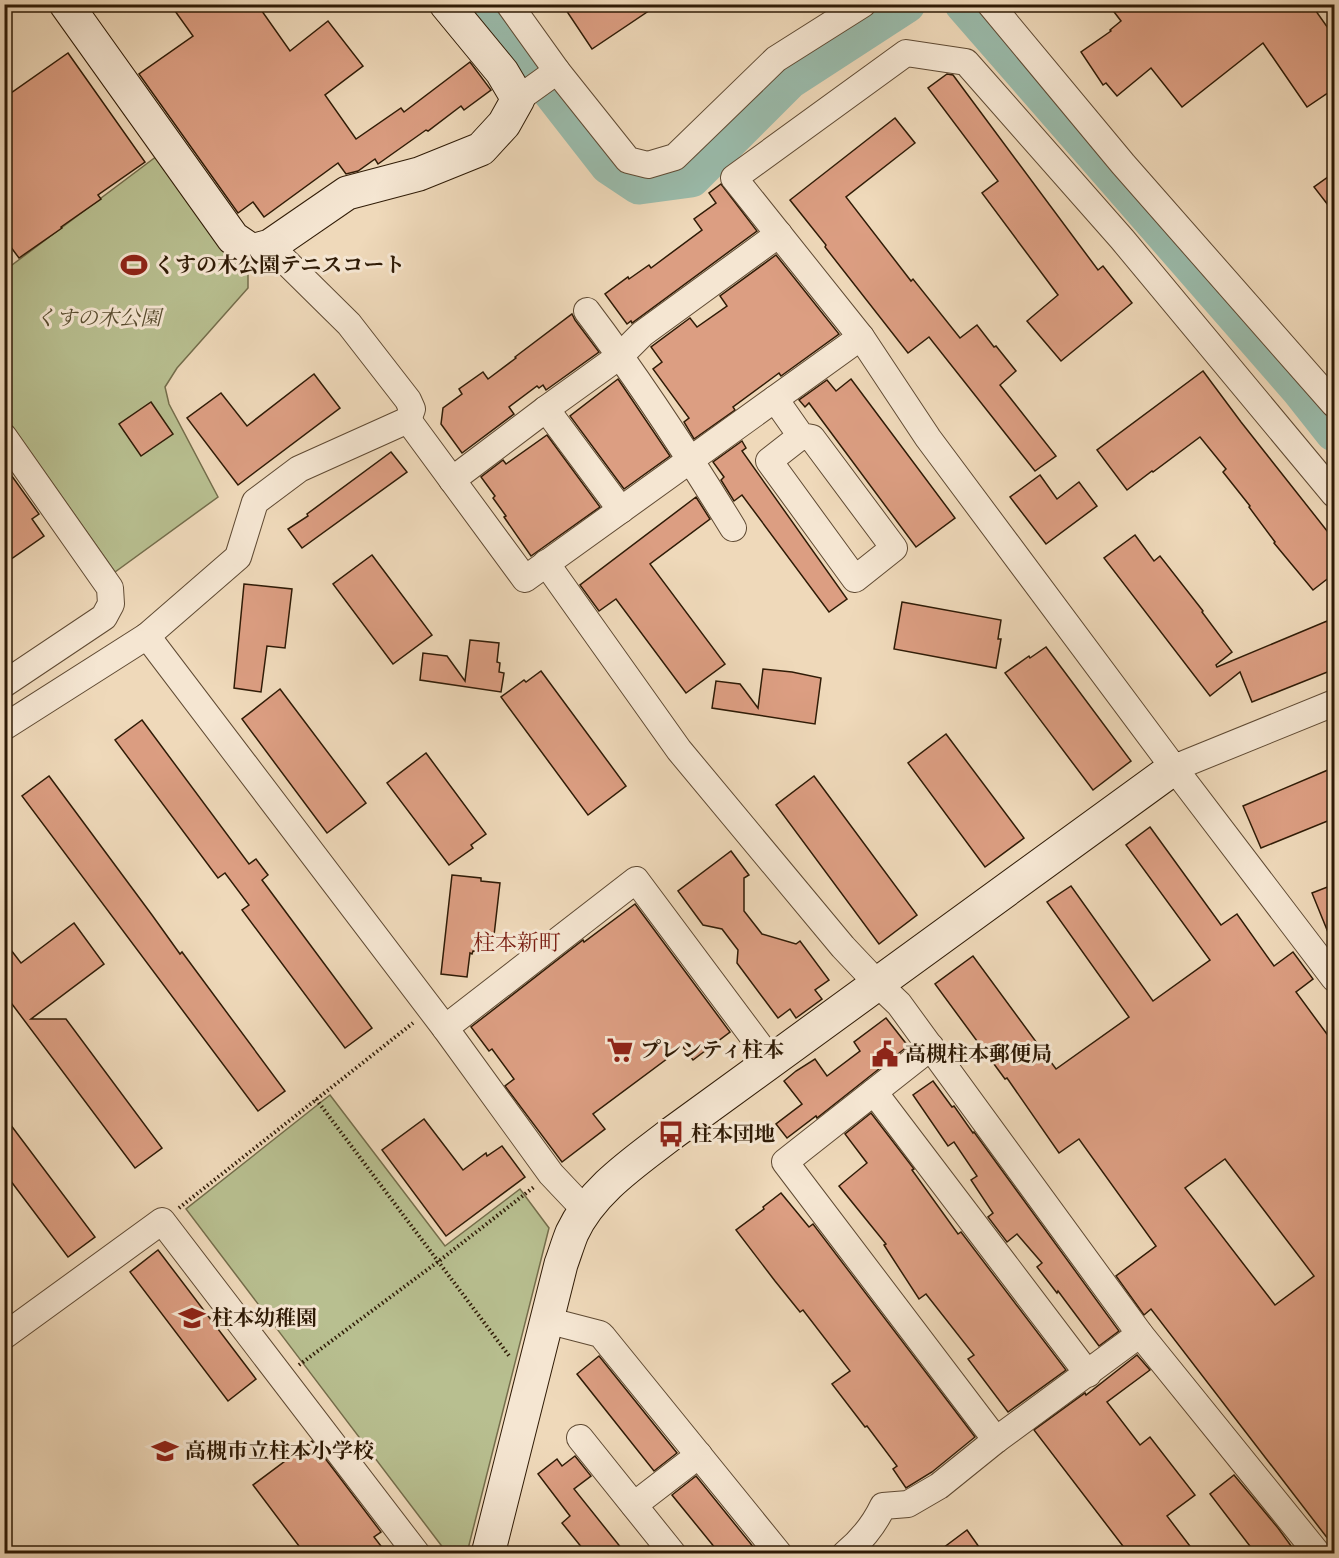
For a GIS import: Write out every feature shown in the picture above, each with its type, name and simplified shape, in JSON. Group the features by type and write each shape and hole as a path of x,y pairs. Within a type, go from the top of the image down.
{"street":[{"path":"66,4 233,238 252,251 270,246 347,193 419,174 481,149 504,124 518,99 556,71"},
{"path":"446,4 502,72 518,99"},
{"path":"509,4 556,71 628,160 648,165 675,157 776,59 863,4"},
{"path":"990,4 1123,164 1335,404"},
{"path":"1335,494 1122,239 966,62 906,53 734,178 861,337 928,438 1174,768 1335,978"},
{"path":"452,480 621,355 642,334 779,234"},
{"path":"4,727 147,636 238,557 255,502 298,469 408,420 412,409 408,400 349,324 270,246"},
{"path":"587,311 621,355 691,459 733,528"},
{"path":"408,420 525,579 861,337"},
{"path":"775,399 801,436 812,438 894,548 855,579 769,461 801,436"},
{"path":"546,409 621,510"},
{"path":"4,437 110,588 111,604 104,618 4,684"},
{"path":"546,563 679,750 843,947 899,1004 1140,1334 1318,1554"},
{"path":"147,636 438,1019 551,1174 585,1210"},
{"path":"488,1554 546,1320 567,1246 585,1210 599,1194 671,1134 1174,768 1335,704"},
{"path":"438,1019 636,880 771,1061"},
{"path":"931,1047 784,1162 996,1440"},
{"path":"874,1092 1088,1374"},
{"path":"4,1336 162,1221 417,1554"},
{"path":"546,1320 600,1334 603,1337 779,1554"},
{"path":"845,1554 870,1530 883,1506 908,1503 939,1486 996,1440 1140,1334"},
{"path":"580,1438 673,1554"},
{"path":"634,1505 699,1455"}],"path":[{"path":"162,1221 316,1099 438,1019"},
{"path":"316,1099 531,1384"},
{"path":"282,1378 551,1174"}],"green space":[{"name":"くすの木公園","path":"157,156 221,245 248,272 248,288 177,368 165,387 169,404 218,497 115,572 5,416 4,271"},
{"path":"330,1095 445,1246 520,1189 549,1228 467,1553 447,1553 186,1209"}],"building":[{"path":"170,4 257,4 290,51 328,21 363,66 325,95 356,139 401,108 404,112 470,62 491,90 464,110 461,106 378,164 375,159 358,171 346,174 338,163 264,217 253,202 238,213 139,74 193,36"},
{"path":"562,4 659,4 592,49"},
{"path":"1108,4 1311,4 1335,38 1335,88 1307,107 1263,43 1182,107 1151,68 1117,96 1106,83 1103,85 1081,52 1121,21"},
{"path":"68,53 145,162 98,195 101,199 19,258 4,238 4,98"},
{"path":"947,74 953,75 1098,270 1103,266 1132,303 1061,361 1027,321 1058,295 982,193 998,181 928,88"},
{"path":"895,118 915,143 846,197 911,281 913,279 960,338 977,325 1016,371 1000,385 1056,456 1035,471 929,337 908,353 790,200"},
{"path":"1335,172 1335,214 1314,187"},
{"path":"721,184 757,231 632,323 631,321 627,324 605,294 649,265 651,268 702,230 694,219 716,203 709,193"},
{"path":"776,255 839,334 781,376 779,373 733,407 735,410 694,439 684,422 689,418 653,369 662,362 651,347 690,318 697,327 727,306 720,296"},
{"path":"572,314 599,352 546,390 543,385 539,388 537,386 509,407 514,414 462,453 441,424 443,408 462,394 459,389 483,372 488,379"},
{"path":"1203,371 1335,541 1335,573 1313,590 1274,543 1250,506 1223,472 1226,469 1200,437 1127,490 1097,450"},
{"path":"314,374 340,408 238,485 187,418 221,393 247,426"},
{"path":"618,379 670,456 624,489 570,416"},
{"path":"851,379 955,518 916,547 809,403 805,407 799,400 827,380 836,391"},
{"path":"151,402 173,434 141,456 119,424"},
{"path":"547,435 600,507 531,556 504,517 506,516 493,498 495,496 481,477 503,460 506,464"},
{"path":"742,441 746,448 742,451 847,599 829,612 742,495 734,501 721,480 724,477 713,462"},
{"path":"391,452 407,472 302,548 288,529"},
{"path":"4,465 39,514 32,519 44,536 4,564"},
{"path":"1040,475 1057,499 1079,482 1097,506 1046,544 1010,497"},
{"path":"696,497 710,519 650,564 725,664 686,693 616,599 599,611 580,585"},
{"path":"1135,535 1154,561 1160,556 1232,652 1216,665 1217,667 1327,621 1335,641 1335,669 1252,702 1240,672 1210,696 1104,558"},
{"path":"372,555 432,635 393,664 333,584"},
{"path":"244,584 292,589 285,648 267,646 261,692 234,688"},
{"path":"902,602 1001,620 998,639 1001,639 996,668 894,649"},
{"path":"470,640 499,643 497,662 500,663 499,672 504,673 501,692 420,680 423,653 447,656 465,681"},
{"path":"1046,647 1131,761 1093,790 1005,673"},
{"path":"763,669 821,678 815,724 712,708 716,681 740,684 758,708"},
{"path":"541,671 626,786 588,815 501,697"},
{"path":"280,689 366,803 327,833 242,719"},
{"path":"142,720 249,864 256,859 268,875 262,880 372,1028 345,1048 242,910 249,905 225,873 218,878 115,740"},
{"path":"946,734 1024,838 985,867 908,763"},
{"path":"426,753 486,834 471,845 473,848 449,865 387,783"},
{"path":"1335,767 1335,818 1261,848 1243,806"},
{"path":"49,776 180,954 182,952 285,1091 258,1111 22,796"},
{"path":"814,776 917,915 879,944 776,805"},
{"path":"1150,827 1221,925 1237,914 1274,966 1293,952 1313,979 1296,992 1335,1045 1335,1548 1151,1309 1144,1315 1116,1276 1156,1246 1079,1139 1059,1153 1007,1078 1005,1079 935,984 973,956 1056,1069 1129,1017 1047,902 1071,886 1153,1001 1210,960 1126,845","holes":["1225,1159 1314,1276 1275,1305 1185,1188"]},
{"path":"731,851 749,875 744,878 744,911 762,934 796,944 800,941 829,980 815,990 822,999 796,1018 790,1009 778,1018 737,963 738,950 722,929 703,925 678,891"},
{"path":"452,875 481,878 481,881 500,883 492,953 473,951 472,954 470,953 467,977 441,974"},
{"path":"1335,884 1335,947 1334,947 1312,893"},
{"path":"635,904 730,1032 693,1060 683,1047 593,1114 605,1129 562,1162 505,1086 514,1079 492,1049 489,1051 471,1027 583,940 584,942"},
{"path":"74,923 104,964 31,1019 66,1019 162,1148 135,1168 12,1004 4,1010 4,941 21,963"},
{"path":"886,1018 908,1046 817,1118 816,1116 787,1138 776,1124 802,1104 784,1081 815,1059 827,1076 860,1051 854,1042"},
{"path":"933,1081 974,1132 1119,1331 1099,1346 1037,1267 1042,1263 1017,1234 1007,1242 988,1217 993,1213 971,1180 977,1176 954,1142 948,1146 913,1095"},
{"path":"871,1113 914,1169 912,1170 958,1234 961,1232 1066,1370 1008,1412 968,1359 974,1355 926,1294 919,1299 884,1245 886,1244 839,1186 867,1163 845,1134"},
{"path":"4,1116 95,1237 68,1257 4,1172"},
{"path":"424,1119 463,1170 486,1153 487,1156 502,1146 525,1177 446,1236 382,1150"},
{"path":"781,1193 809,1227 813,1224 975,1437 932,1472 906,1488 893,1469 897,1466 832,1384 850,1371 803,1310 800,1312 736,1230"},
{"path":"158,1250 256,1379 228,1401 130,1272"},
{"path":"1137,1355 1150,1370 1107,1402 1140,1445 1150,1437 1195,1495 1167,1516 1196,1554 1129,1554 1034,1430 1085,1393 1086,1395"},
{"path":"599,1356 677,1453 654,1471 577,1374"},
{"path":"312,1441 381,1532 374,1537 387,1554 305,1554 253,1485"},
{"path":"575,1456 591,1476 574,1489 626,1554 587,1554 562,1523 570,1516 538,1474 557,1459 562,1466"},
{"path":"1234,1475 1297,1554 1256,1554 1210,1494"},
{"path":"696,1476 759,1554 720,1554 672,1495"},
{"path":"967,1530 984,1554 935,1554"}],"waterway":[{"path":"474,4 538,74 609,165 639,185 691,178 789,80 906,4"},
{"path":"964,4 1300,389 1334,432"}],"place":[{"name":"くすの木公園テニスコート","path":"134,265"},
{"name":"プレンティ柱本","path":"620,1050"},
{"name":"高槻柱本郵便局","path":"885,1054"},
{"name":"柱本団地","path":"671,1134"},
{"name":"柱本幼稚園","path":"192,1318"},
{"name":"高槻市立柱本小学校","path":"165,1451"}],"district":[{"name":"柱本新町","path":"517,943"}]}
